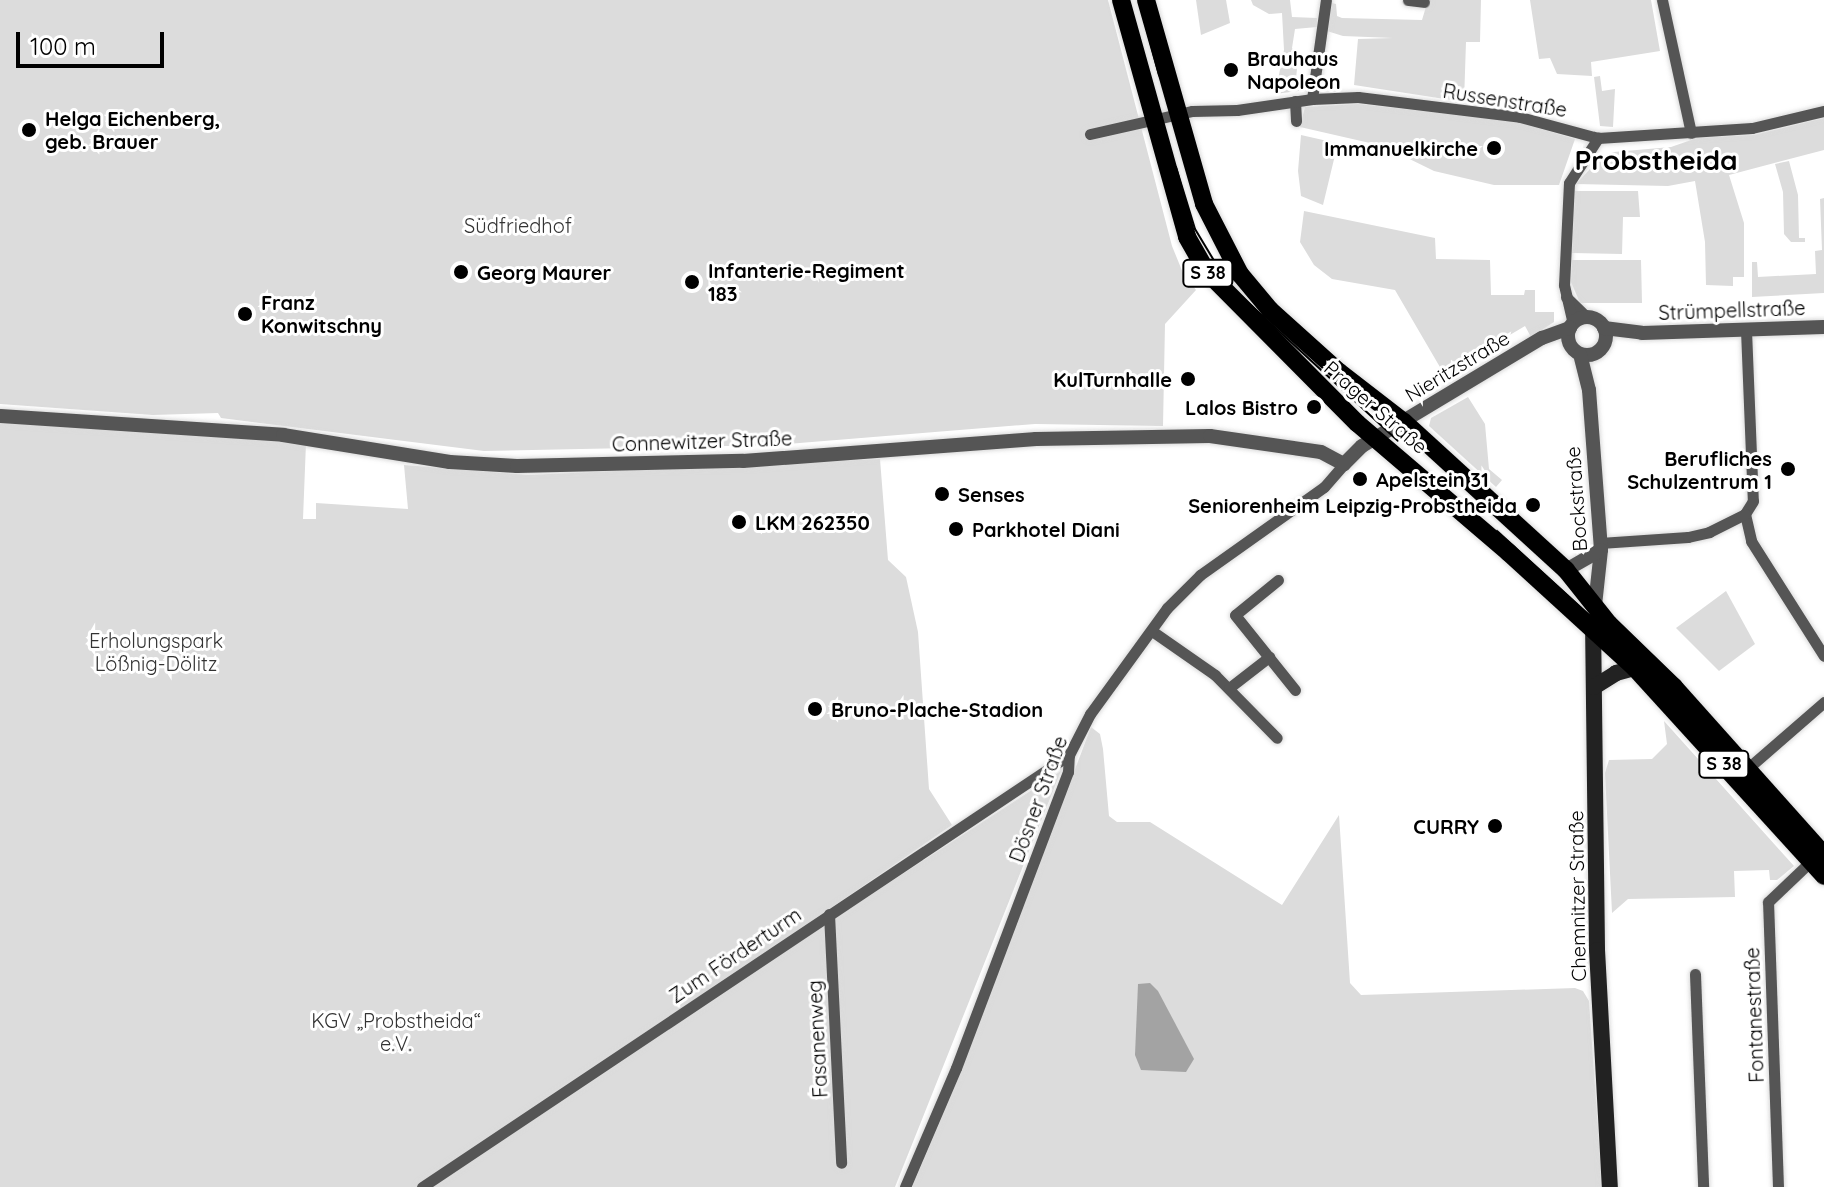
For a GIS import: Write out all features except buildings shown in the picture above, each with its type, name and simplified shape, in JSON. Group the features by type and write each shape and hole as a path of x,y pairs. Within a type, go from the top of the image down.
{"main road":[{"name":"Prager Straße","path":"1121,0 1195,255 1222,290 1299,369 1391,430 1566,570 1609,624 1674,687 1747,769 1817,858 1824,876"},
{"name":"Prager Straße","path":"1146,0 1204,204 1240,274 1270,310 1325,360 1391,430 1635,668 1817,858"},
{"name":"Chemnitzer Straße","path":"1595,605 1598,970 1610,1187"},
{"path":"1594,687 1616,673 1635,668"}],"street":[{"path":"1312,99 1326,0"},
{"path":"1408,0 1424,2"},
{"path":"1662,0 1691,133"},
{"name":"Russenstraße","path":"1090,134 1179,114 1358,97 1520,117 1598,138 1752,128 1824,111"},
{"path":"1295,101 1296,121"},
{"path":"1572,326 1565,296 1569,183 1598,138"},
{"path":"1565,296 1588,318 1604,328"},
{"name":"Nieritzstraße","path":"1391,430 1542,338 1588,318"},
{"name":"Bockstraße","path":"1572,326 1575,348 1589,390 1600,547 1595,605"},
{"name":"Strümpellstraße","path":"1604,328 1642,333 1824,327"},
{"name":"Bockstraße","path":"1589,390 1604,328"},
{"path":"1566,570 1600,547 1688,537 1709,532 1745,514 1753,501 1746,330"},
{"name":"Strümpellstraße","path":"1575,348 1601,348 1642,333"},
{"name":"Nieritzstraße","path":"1542,338 1575,348"},
{"name":"Connewitzer Straße","path":"0,416 283,435 450,462 517,466 743,461 1036,439 1210,436 1321,452 1344,464"},
{"path":"1344,464 1362,446 1391,430"},
{"name":"Dösner Straße","path":"905,1187 962,1054 1068,772 1069,755 1090,714 1167,608 1200,575 1324,487 1344,464"},
{"path":"1745,514 1759,557 1824,656"},
{"path":"1278,580 1235,615 1295,690"},
{"path":"1152,631 1229,688 1277,738"},
{"path":"1229,688 1269,657"},
{"path":"1747,769 1824,702"},
{"name":"Zum Förderturm","path":"422,1187 1069,755"},
{"name":"Fontanestraße","path":"1778,1187 1768,902 1817,858"},
{"name":"Fasanenweg","path":"829,914 841,1163"},
{"path":"1695,974 1703,1187"}],"green space":[{"name":"Südfriedhof","path":"0,0 1108,0 1172,246 1183,273 1196,290 1165,324 1163,426 1035,424 775,445 484,451 221,418 218,413 153,415 0,404"},
{"path":"1196,0 1226,0 1230,23 1201,35"},
{"path":"1251,0 1290,0 1292,17 1317,18 1317,27 1295,29 1292,48 1298,58 1296,79 1308,81 1306,90 1275,94 1284,50 1282,13 1269,14 1253,5"},
{"path":"1428,0 1481,0 1480,42 1466,42 1464,102 1354,85 1358,39 1393,38 1343,36 1327,31 1332,3 1336,4 1337,16 1342,18 1422,20"},
{"path":"1530,0 1651,0 1660,51 1591,62 1592,76 1557,74 1550,58 1539,59"},
{"path":"1600,76 1602,91 1615,89 1613,127 1600,126 1594,77"},
{"path":"1358,104 1514,121 1575,139 1559,185 1494,185 1434,171 1383,146 1300,127 1305,107"},
{"path":"1824,118 1824,150 1729,175 1744,223 1744,277 1733,277 1733,286 1706,285 1705,242 1695,181 1668,186 1576,184 1601,157 1614,152 1671,147 1697,138 1754,135"},
{"path":"1301,135 1345,145 1343,151 1336,151 1323,205 1301,196 1298,171"},
{"path":"1789,161 1798,195 1799,238 1805,238 1805,242 1791,242 1784,234 1783,192 1775,164"},
{"path":"1575,191 1638,191 1640,217 1623,217 1622,254 1572,253"},
{"path":"1824,198 1824,293 1752,297 1752,262 1757,262 1758,277 1816,274 1815,251 1822,250 1820,199"},
{"path":"1304,211 1435,238 1436,259 1490,260 1491,295 1524,295 1525,290 1535,290 1535,312 1554,312 1554,322 1531,337 1525,326 1444,374 1395,290 1332,279 1314,265 1300,242"},
{"path":"1572,260 1641,260 1642,303 1580,303 1571,282"},
{"path":"1468,397 1485,424 1489,469 1502,480 1496,487 1429,426 1431,418"},
{"path":"0,416 306,443 303,519 316,519 316,503 408,509 404,465 528,475 880,459 888,560 906,577 918,632 929,789 952,825 816,918 821,927 1061,771 895,1187 0,1187"},
{"path":"1726,591 1755,644 1719,671 1676,628"},
{"path":"1664,721 1794,866 1777,880 1770,880 1769,870 1734,871 1735,897 1628,899 1612,913 1605,773 1609,760 1652,759 1667,744"},
{"path":"1091,727 1100,734 1109,816 1117,822 1150,822 1282,905 1339,815 1350,983 1361,995 1575,988 1583,991 1589,1001 1602,1187 912,1187 956,1084"}],"shaded area":[{"path":"1150,983 1158,991 1194,1059 1186,1072 1141,1070 1135,1055 1138,984"}],"tram line":[{"path":"1139,0 1159,75"},
{"path":"1176,167 1195,229 1228,284 1398,441"},
{"path":"1497,531 1649,670 1824,865"}],"place":[{"name":"Brauhaus Napoleon","path":"1231,70"},
{"name":"Helga Eichenberg, geb. Brauer","path":"29,130"},
{"name":"Immanuelkirche","path":"1494,148"},
{"name":"Georg Maurer","path":"461,272"},
{"name":"Infanterie-Regiment 183","path":"692,282"},
{"name":"Franz Konwitschny","path":"245,314"},
{"name":"KulTurnhalle","path":"1188,379"},
{"name":"Lalos Bistro","path":"1314,407"},
{"name":"Berufliches Schulzentrum 1","path":"1788,469"},
{"name":"Apelstein 31","path":"1360,479"},
{"name":"Senses","path":"942,494"},
{"name":"Seniorenheim Leipzig-Probstheida","path":"1533,505"},
{"name":"LKM 262350","path":"739,522"},
{"name":"Parkhotel Diani","path":"956,529"},
{"name":"Bruno-Plache-Stadion","path":"815,709"},
{"name":"CURRY","path":"1495,826"}],"district":[{"name":"Probstheida","path":"1656,160"}],"park label":[{"name":"Erholungspark Lößnig-Dölitz","path":"156,652"},
{"name":"KGV „Probstheida“ e.V.","path":"396,1032"}]}
